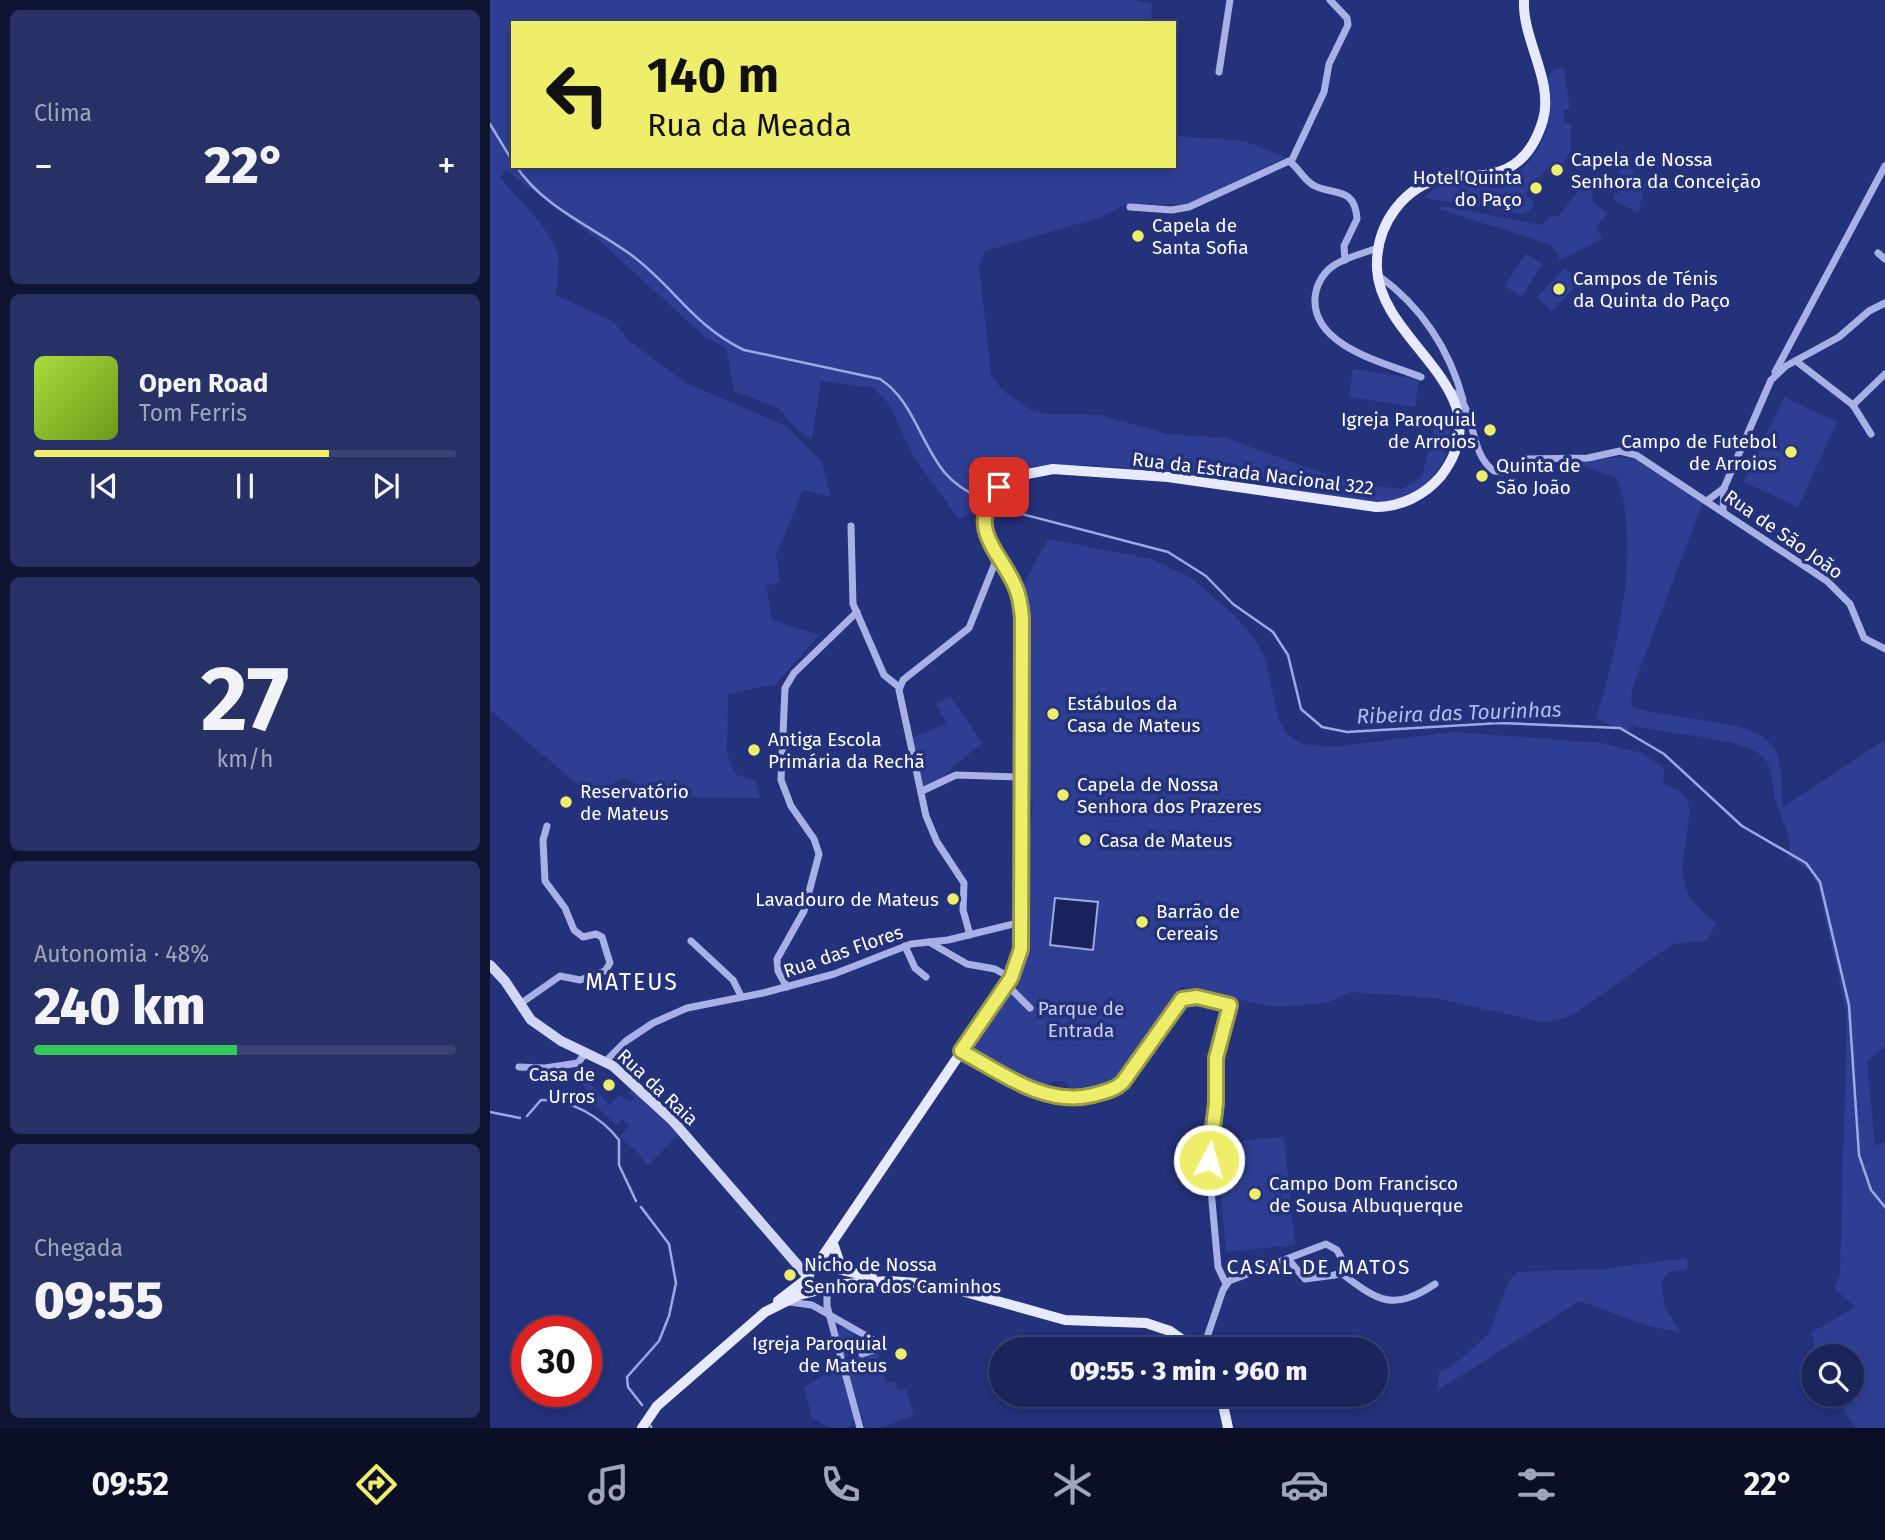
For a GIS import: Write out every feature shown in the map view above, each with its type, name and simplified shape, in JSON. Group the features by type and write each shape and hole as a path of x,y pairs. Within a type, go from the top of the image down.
{"main road":[{"name":"Rua da Estrada Nacional 322","path":"843,1223 1009,982 1021,953 1022,614 1015,585 997,558 986,532 988,505 999,487 1013,478 1058,469 1193,479 1367,506 1397,504 1429,488 1448,465 1456,442 1458,421 1451,391 1391,312 1378,275 1378,248 1391,215 1412,192 1445,177 1502,171 1521,159 1533,143 1543,121 1545,100 1526,23 1524,0"},
{"name":"Rua da Raia","path":"490,965 505,981 529,1018 549,1033 606,1061 675,1123 795,1264 811,1272"},
{"path":"823,1290 834,1281 830,1268 843,1223"},
{"path":"642,1428 648,1415 670,1394 811,1272 843,1223"},
{"path":"834,1247 840,1264 853,1274"},
{"path":"788,1255 811,1272 823,1290"},
{"path":"790,1290 796,1275 795,1264"},
{"path":"811,1272 830,1268 958,1290 1065,1320 1146,1323 1170,1331 1179,1337"},
{"path":"771,1308 823,1290 888,1280"},
{"path":"1224,1407 1228,1428"}],"street":[{"path":"1219,72 1230,0"},
{"path":"1291,162 1324,92 1329,64 1348,25 1347,18 1330,0"},
{"path":"1130,207 1186,208 1282,163 1291,162"},
{"path":"1291,162 1311,184 1338,191 1351,201 1357,219 1344,245 1345,260"},
{"path":"1723,510 1724,488 1771,380 1813,296 1885,166"},
{"path":"1378,248 1329,269 1317,287 1315,304 1323,326 1354,349 1421,377"},
{"path":"1878,253 1885,259"},
{"path":"1358,256 1377,261"},
{"path":"1378,275 1409,303 1442,345 1455,372 1464,407"},
{"path":"1771,380 1796,361 1842,335 1869,311 1885,303"},
{"path":"1796,361 1853,405 1871,434"},
{"path":"1853,405 1885,374"},
{"name":"Rua de São João","path":"1451,391 1464,407 1480,455 1494,471 1503,472 1527,458 1588,458 1628,452 1708,500 1827,581 1850,604 1864,638 1885,649"},
{"path":"1708,500 1724,488"},
{"path":"850,526 852,597 884,675 899,687 907,737 934,836 963,880 963,911 971,935"},
{"path":"899,687 907,677 969,628 997,558"},
{"path":"787,987 776,967 777,958 804,911 819,854 814,839 791,806 781,780 785,688 794,673 857,612"},
{"path":"922,791 956,775 1022,777"},
{"path":"520,1004 560,976 580,980 605,971 609,965 601,936 595,933 583,937 576,933 565,908 546,885 543,857 547,825"},
{"name":"Rua das Flores","path":"606,1061 626,1041 663,1018 704,1003 787,987 847,970 905,946 971,935 1022,922"},
{"path":"691,941 733,979 741,996"},
{"path":"929,942 967,964 995,969 1030,1008"},
{"path":"905,946 915,969 926,977"},
{"path":"961,1051 1041,1093 1063,1098 1089,1096 1114,1088 1123,1082 1182,999 1197,997 1230,1005 1216,1058 1216,1103 1209,1160 1218,1265 1226,1284 1207,1337"},
{"path":"519,1067 545,1068 578,1063 586,1052"},
{"path":"1226,1284 1288,1259 1328,1244 1337,1250 1346,1271 1305,1279 1288,1259"},
{"path":"1341,1273 1372,1296 1390,1301 1406,1300 1436,1284"},
{"path":"823,1290 860,1428"},
{"path":"771,1308 800,1302 830,1315 877,1342 876,1349 862,1354"}],"green space":[{"path":"490,0 1136,0 1152,4 1151,21 511,21 511,168 1176,168 1176,136 1244,141 1286,157 1189,204 1124,205 1101,217 985,251 979,266 991,374 1002,390 1031,410 1047,414 1101,415 1167,434 1226,438 1331,476 1401,489 1422,477 1437,416 1452,417 1448,447 1436,473 1415,492 1387,502 1344,501 1270,486 1257,470 1237,467 1226,467 1210,477 1110,467 1054,465 1032,467 1007,476 997,484 981,509 959,519 914,458 889,404 873,388 821,381 812,440 796,429 778,408 734,391 726,348 705,337 602,243 506,170 500,178 539,221 553,242 559,258 556,295 614,322 628,340 686,383 786,426 821,460 831,497 803,490 776,555 780,582 766,586 772,620 819,635 776,684 728,694 727,753 735,774 755,781 760,798 656,797 626,778 589,794 490,710"},
{"path":"1563,67 1570,109 1564,110 1565,123 1571,123 1571,150 1561,169 1556,166 1552,172 1547,168 1540,178 1537,177 1525,195 1534,202 1530,211 1521,214 1424,198 1440,186 1456,181 1504,178 1519,171 1533,156 1546,131 1550,72"},
{"path":"1619,154 1645,186 1638,213 1614,200 1614,194 1620,193"},
{"path":"1592,180 1593,203 1608,213 1596,228 1602,239 1560,260 1552,246 1545,243 1439,209 1442,206 1541,225 1549,217 1560,215 1583,184"},
{"name":"Campos de Ténis da Quinta do Paço","path":"1526,253 1542,264 1522,297 1505,286"},
{"name":"Campos de Ténis da Quinta do Paço","path":"1565,268 1580,282 1552,311 1537,297"},
{"path":"1353,369 1419,379 1415,407 1349,397"},
{"name":"Campo de Futebol de Arroios","path":"1784,397 1837,422 1798,507 1744,482"},
{"path":"1620,457 1636,460 1703,502 1632,689 1631,705 1666,715 1733,725 1768,741 1779,760 1783,807 1885,740 1885,1046 1867,1061 1875,1146 1885,1142 1885,1428 1856,1428 1842,1407 1864,1407 1864,1344 1814,1344 1812,1332 1855,1307 1834,1287 1840,1274 1847,1014 1818,886 1809,870 1788,856 1790,844 1775,800 1771,772 1759,753 1726,742 1632,725 1626,733 1596,718 1612,662 1624,598 1627,535 1624,505 1617,478 1572,463"},
{"name":"Parque de Entrada","path":"1048,539 1152,559 1193,579 1236,617 1254,638 1265,658 1279,720 1287,735 1302,744 1333,747 1454,732 1603,743 1642,753 1664,768 1663,783 1678,790 1688,801 1684,880 1693,900 1716,923 1708,940 1673,944 1574,1014 1556,1021 1537,1021 1436,998 1350,992 1327,1003 1273,1007 1181,987 1122,1078 1102,1090 1073,1094 1065,1081 1054,1081 1042,1090 991,1064 975,1051 972,1044 1015,983 1018,983 1027,935 1028,857 1033,802 1027,801 1028,617 1022,588"},
{"path":"950,696 982,743 946,773 945,778 923,789 909,739 947,724 936,704"},
{"path":"589,1081 610,1106 619,1095 631,1102 635,1097 629,1093 632,1089 679,1133 647,1166 640,1155 620,1137 629,1125 622,1119 617,1125 585,1096 589,1092 582,1084"},
{"name":"Campo Dom Francisco de Sousa Albuquerque","path":"1284,1137 1295,1245 1226,1252 1216,1143"},
{"path":"1687,1258 1687,1269 1667,1273 1661,1283 1665,1308 1680,1332 1651,1327 1580,1301 1438,1390 1439,1372 1452,1366 1489,1334 1509,1280 1519,1272 1601,1269"},
{"path":"843,1326 853,1332 859,1353 844,1357 837,1330"},
{"path":"877,1351 886,1383 895,1381 898,1391 906,1389 914,1415 881,1428 865,1428 845,1360"},
{"path":"837,1367 841,1372 854,1420 848,1428 830,1428 812,1417 804,1387"}],"shaded area":[{"path":"1055,898 1098,902 1093,950 1050,945"}],"waterway":[{"name":"Ribeira das Tourinhas","path":"490,124 511,159"},
{"name":"Ribeira das Tourinhas","path":"518,168 540,193 568,215 645,266 696,317 726,340 744,350 880,379 901,398 945,473 989,504"},
{"name":"Ribeira das Tourinhas","path":"995,507 1168,552 1206,576 1233,604 1273,632 1288,655 1301,709 1322,727 1347,732 1500,723 1620,728 1664,754 1742,826 1806,863 1820,882 1849,1005 1859,1155 1871,1190 1885,1207"},
{"path":"527,1116 541,1100 552,1100 574,1106 603,1124 619,1140 619,1165 636,1201"},
{"path":"490,1112 520,1118"},
{"path":"641,1207 669,1244 676,1283 669,1316 659,1341 627,1377 628,1387 642,1405"}],"place":[{"name":"Capela de Nossa Senhora da Conceição","path":"1557,170"},
{"name":"Hotel Quinta do Paço","path":"1536,188"},
{"name":"Capela de Santa Sofia","path":"1138,236"},
{"name":"Campos de Ténis da Quinta do Paço","path":"1559,289"},
{"name":"Igreja Paroquial de Arroios","path":"1490,430"},
{"name":"Campo de Futebol de Arroios","path":"1791,452"},
{"name":"Quinta de São João","path":"1482,476"},
{"name":"Estábulos da Casa de Mateus","path":"1053,714"},
{"name":"Antiga Escola Primária da Rechã","path":"754,750"},
{"name":"Capela de Nossa Senhora dos Prazeres","path":"1063,795"},
{"name":"Reservatório de Mateus","path":"566,802"},
{"name":"Casa de Mateus","path":"1085,840"},
{"name":"Lavadouro de Mateus","path":"953,899"},
{"name":"Barrão de Cereais","path":"1142,922"},
{"name":"Casa de Urros","path":"609,1085"},
{"name":"Campo Dom Francisco de Sousa Albuquerque","path":"1255,1194"},
{"name":"Nicho de Nossa Senhora dos Caminhos","path":"790,1275"},
{"name":"Igreja Paroquial de Mateus","path":"901,1354"}],"district":[{"name":"MATEUS","path":"632,982"},
{"name":"CASAL DE MATOS","path":"1319,1267"}],"route":[{"path":"999,487 989,504 986,532 994,554 1015,585 1022,618 1021,949 1020,959 1011,978 961,1051 1041,1093 1063,1098 1089,1096 1107,1091 1123,1082 1182,999 1197,997 1230,1005 1216,1058 1216,1103 1209,1160"}]}
